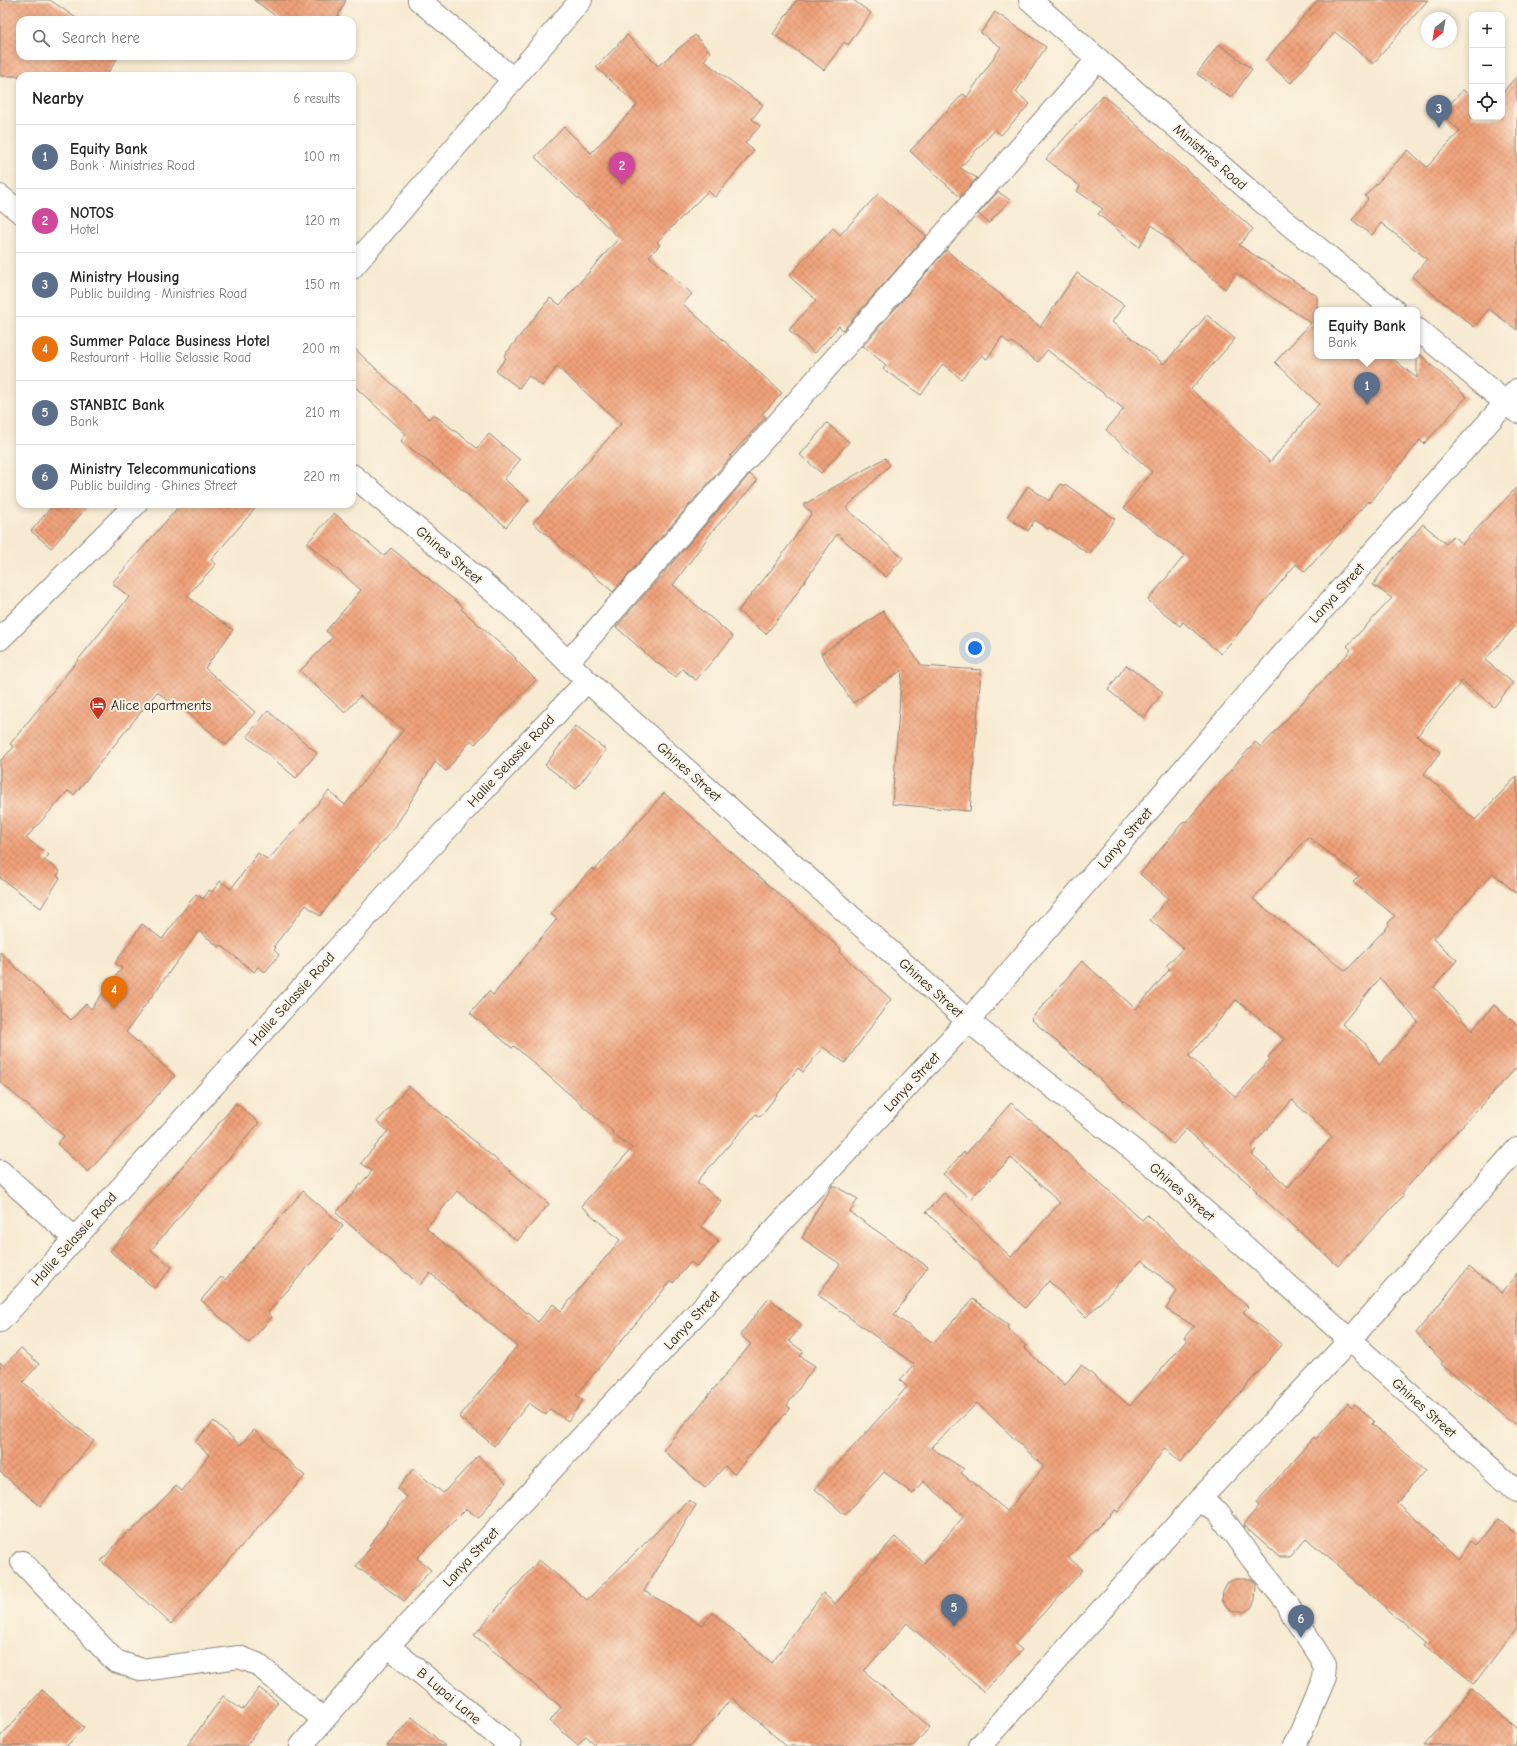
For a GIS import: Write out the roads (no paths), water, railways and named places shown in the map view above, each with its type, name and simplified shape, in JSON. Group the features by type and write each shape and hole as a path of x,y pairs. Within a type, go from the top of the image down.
{"street":[{"path":"419,0 513,79"},
{"path":"356,263 581,0"},
{"name":"Ministries Road","path":"1030,0 1275,213 1390,307"},
{"path":"568,662 1098,60"},
{"path":"0,196 16,209"},
{"path":"1420,331 1513,402"},
{"name":"Lanya Street","path":"301,1746 388,1646 968,1021 1254,687 1513,402"},
{"name":"Ghines Street","path":"356,478 513,608 587,681 968,1021 1155,1167 1350,1340 1517,1492"},
{"path":"0,639 132,508"},
{"name":"Hallie Selassie Road","path":"0,1321 427,850 587,681"},
{"path":"980,1746 1200,1500 1350,1340 1517,1149"},
{"path":"0,1171 75,1239"},
{"path":"1200,1500 1218,1512 1253,1560 1288,1604 1293,1615 1325,1665 1324,1678 1295,1746"},
{"path":"22,1562 115,1662 142,1670 239,1657 257,1664 323,1719"},
{"name":"B Lupai Lane","path":"388,1646 510,1746"}],"place":[{"name":"Ministry Housing","path":"1439,128"},
{"name":"NOTOS","path":"622,185"},
{"name":"Equity Bank","path":"1367,405"},
{"name":"Alice apartments","path":"98,720"},
{"name":"Summer Palace Business Hotel","path":"114,1009"},
{"name":"STANBIC Bank","path":"954,1627"},
{"name":"Ministry Telecommunications","path":"1301,1638"}]}
